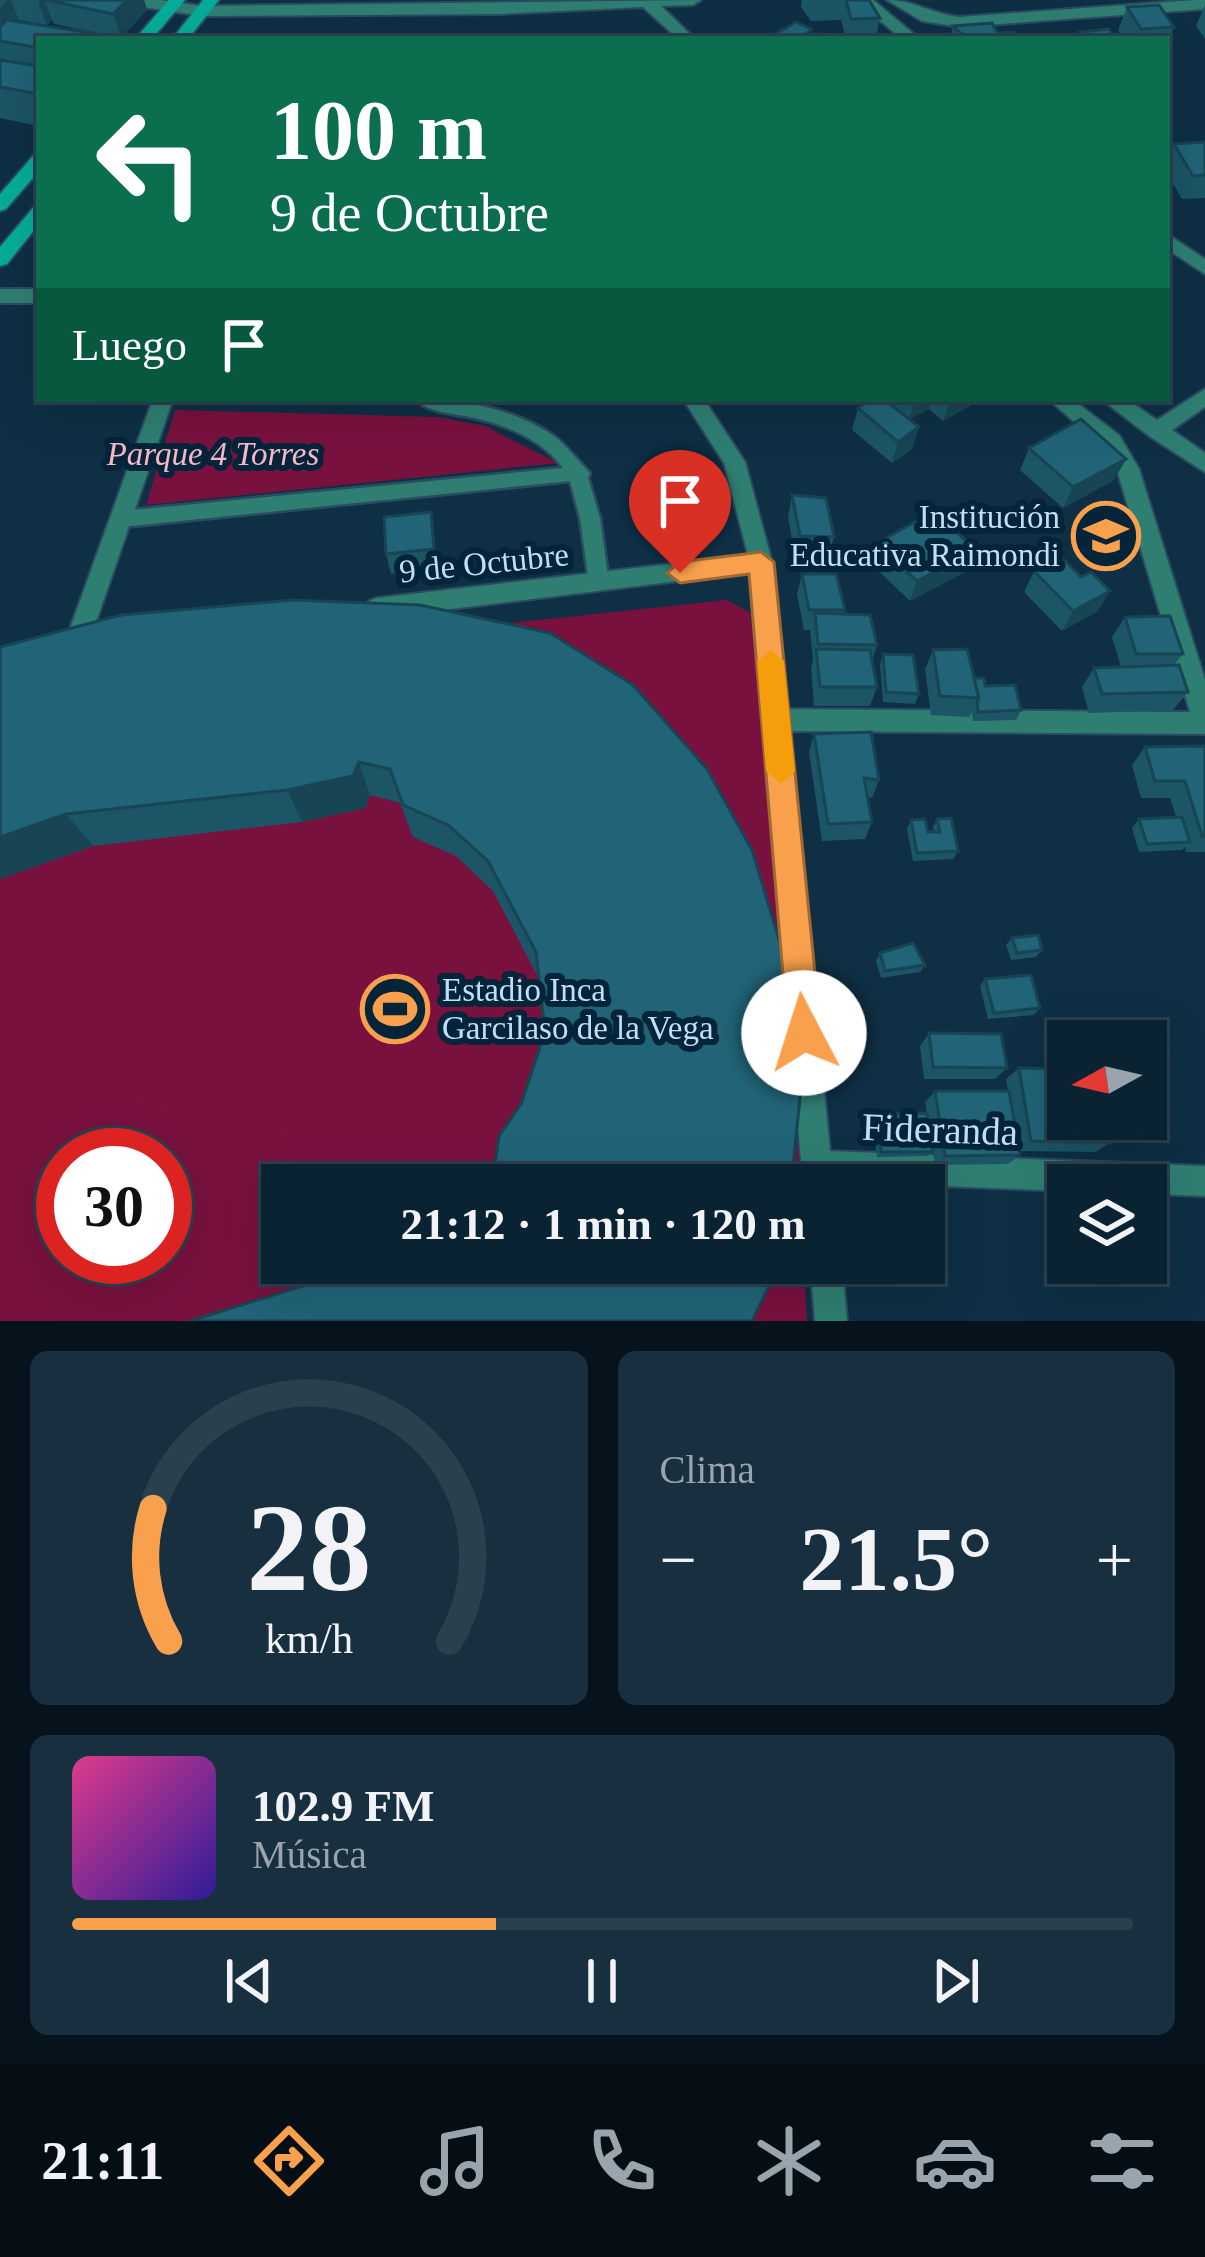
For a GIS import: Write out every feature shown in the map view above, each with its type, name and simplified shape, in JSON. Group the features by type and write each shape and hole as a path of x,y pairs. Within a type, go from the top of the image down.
{"main road":[{"path":"146,36 173,4"},
{"path":"182,36 207,6"},
{"path":"0,205 36,163"},
{"path":"0,260 36,216"}],"street":[{"path":"129,0 207,6 693,0"},
{"path":"863,0 902,36"},
{"path":"895,0 928,18 959,22 1096,6 1205,4"},
{"path":"927,0 959,22"},
{"path":"646,2 684,36"},
{"path":"1170,242 1205,268"},
{"path":"0,296 36,296"},
{"path":"1156,431 1205,396"},
{"path":"76,648 162,402"},
{"path":"694,402 734,462 761,562 816,1164"},
{"path":"776,720 1205,721 1121,454 1061,402"},
{"path":"1115,402 1205,464"},
{"name":"9 de Octubre","path":"341,613 761,562"},
{"name":"Fideranda","path":"945,1178 1205,1181"},
{"path":"828,1284 831,1321"}],"lane":[{"path":"433,402 541,436 581,473 598,583"},
{"path":"122,519 581,473"}],"green space":[{"name":"Parque 4 Torres","path":"175,410 438,417 485,426 558,463 146,505"},
{"name":"Estadio Inca Garcilaso de la Vega","path":"727,600 750,613 782,863 799,1164 261,1164 261,1284 805,1284 807,1321 0,1321 0,677"}],"building":[{"path":"46,0 127,0 113,14"},
{"path":"846,0 869,0 880,18 851,19"},
{"path":"1159,5 1174,27 1141,29 1127,7"},
{"path":"7,20 105,35 36,36 36,47 0,41 0,27"},
{"path":"796,22 811,29 806,35 828,36 772,36"},
{"path":"992,23 999,36 964,36 953,26"},
{"path":"1109,29 1114,36 1083,36 1080,32"},
{"path":"0,60 36,66 34,93 0,87"},
{"path":"1205,142 1205,175 1193,176 1174,144"},
{"path":"867,402 888,402 919,427 898,442 858,408"},
{"path":"1081,419 1126,459 1073,487 1029,448"},
{"path":"792,495 826,498 834,537 800,536"},
{"path":"431,512 434,549 386,554 384,517"},
{"path":"933,512 977,550 917,581 877,543"},
{"path":"1061,557 1081,577 1091,572 1110,591 1073,611 1034,571"},
{"path":"802,574 836,574 845,610 809,610"},
{"path":"293,600 420,605 550,633 633,685 707,769 752,850 785,959 802,1079 793,1164 495,1164 499,1136 521,1104 545,1032 536,952 488,861 448,825 403,805 390,769 359,762 353,776 287,790 66,814 0,837 0,647 121,615"},
{"path":"815,613 870,615 877,645 818,644"},
{"path":"1170,616 1183,654 1136,654 1125,617"},
{"path":"816,649 870,650 877,687 820,687"},
{"path":"967,649 979,698 940,696 933,650"},
{"path":"883,654 913,655 919,694 886,692"},
{"path":"1179,665 1188,692 1102,694 1094,668"},
{"path":"974,678 984,678 985,686 1015,685 1021,710 978,712"},
{"path":"871,732 879,780 864,778 872,822 828,824 814,734"},
{"path":"1205,746 1202,836 1185,781 1155,781 1145,747"},
{"path":"1182,817 1190,842 1147,844 1139,819"},
{"path":"951,818 958,851 917,853 911,820 925,819 928,832 940,832 937,819"},
{"path":"1038,935 1042,950 1017,953 1012,938"},
{"path":"913,943 925,965 885,971 880,953"},
{"path":"1031,975 1040,1008 994,1013 985,979"},
{"path":"929,1033 1001,1034 1007,1068 933,1067"},
{"path":"1019,1068 1047,1069 1047,1140 1110,1143 1031,1141"},
{"path":"935,1091 1009,1091 1020,1155 945,1156"},
{"path":"927,1113 933,1152 881,1152 876,1114"},
{"path":"309,1284 769,1284 752,1321 190,1321"}],"slow traffic":[{"path":"771,661 781,771"}],"place":[{"name":"Institución Educativa Raimondi","path":"1106,536"},
{"name":"Estadio Inca Garcilaso de la Vega","path":"395,1009"}],"route":[{"path":"680,573 761,562 804,1033"}]}
